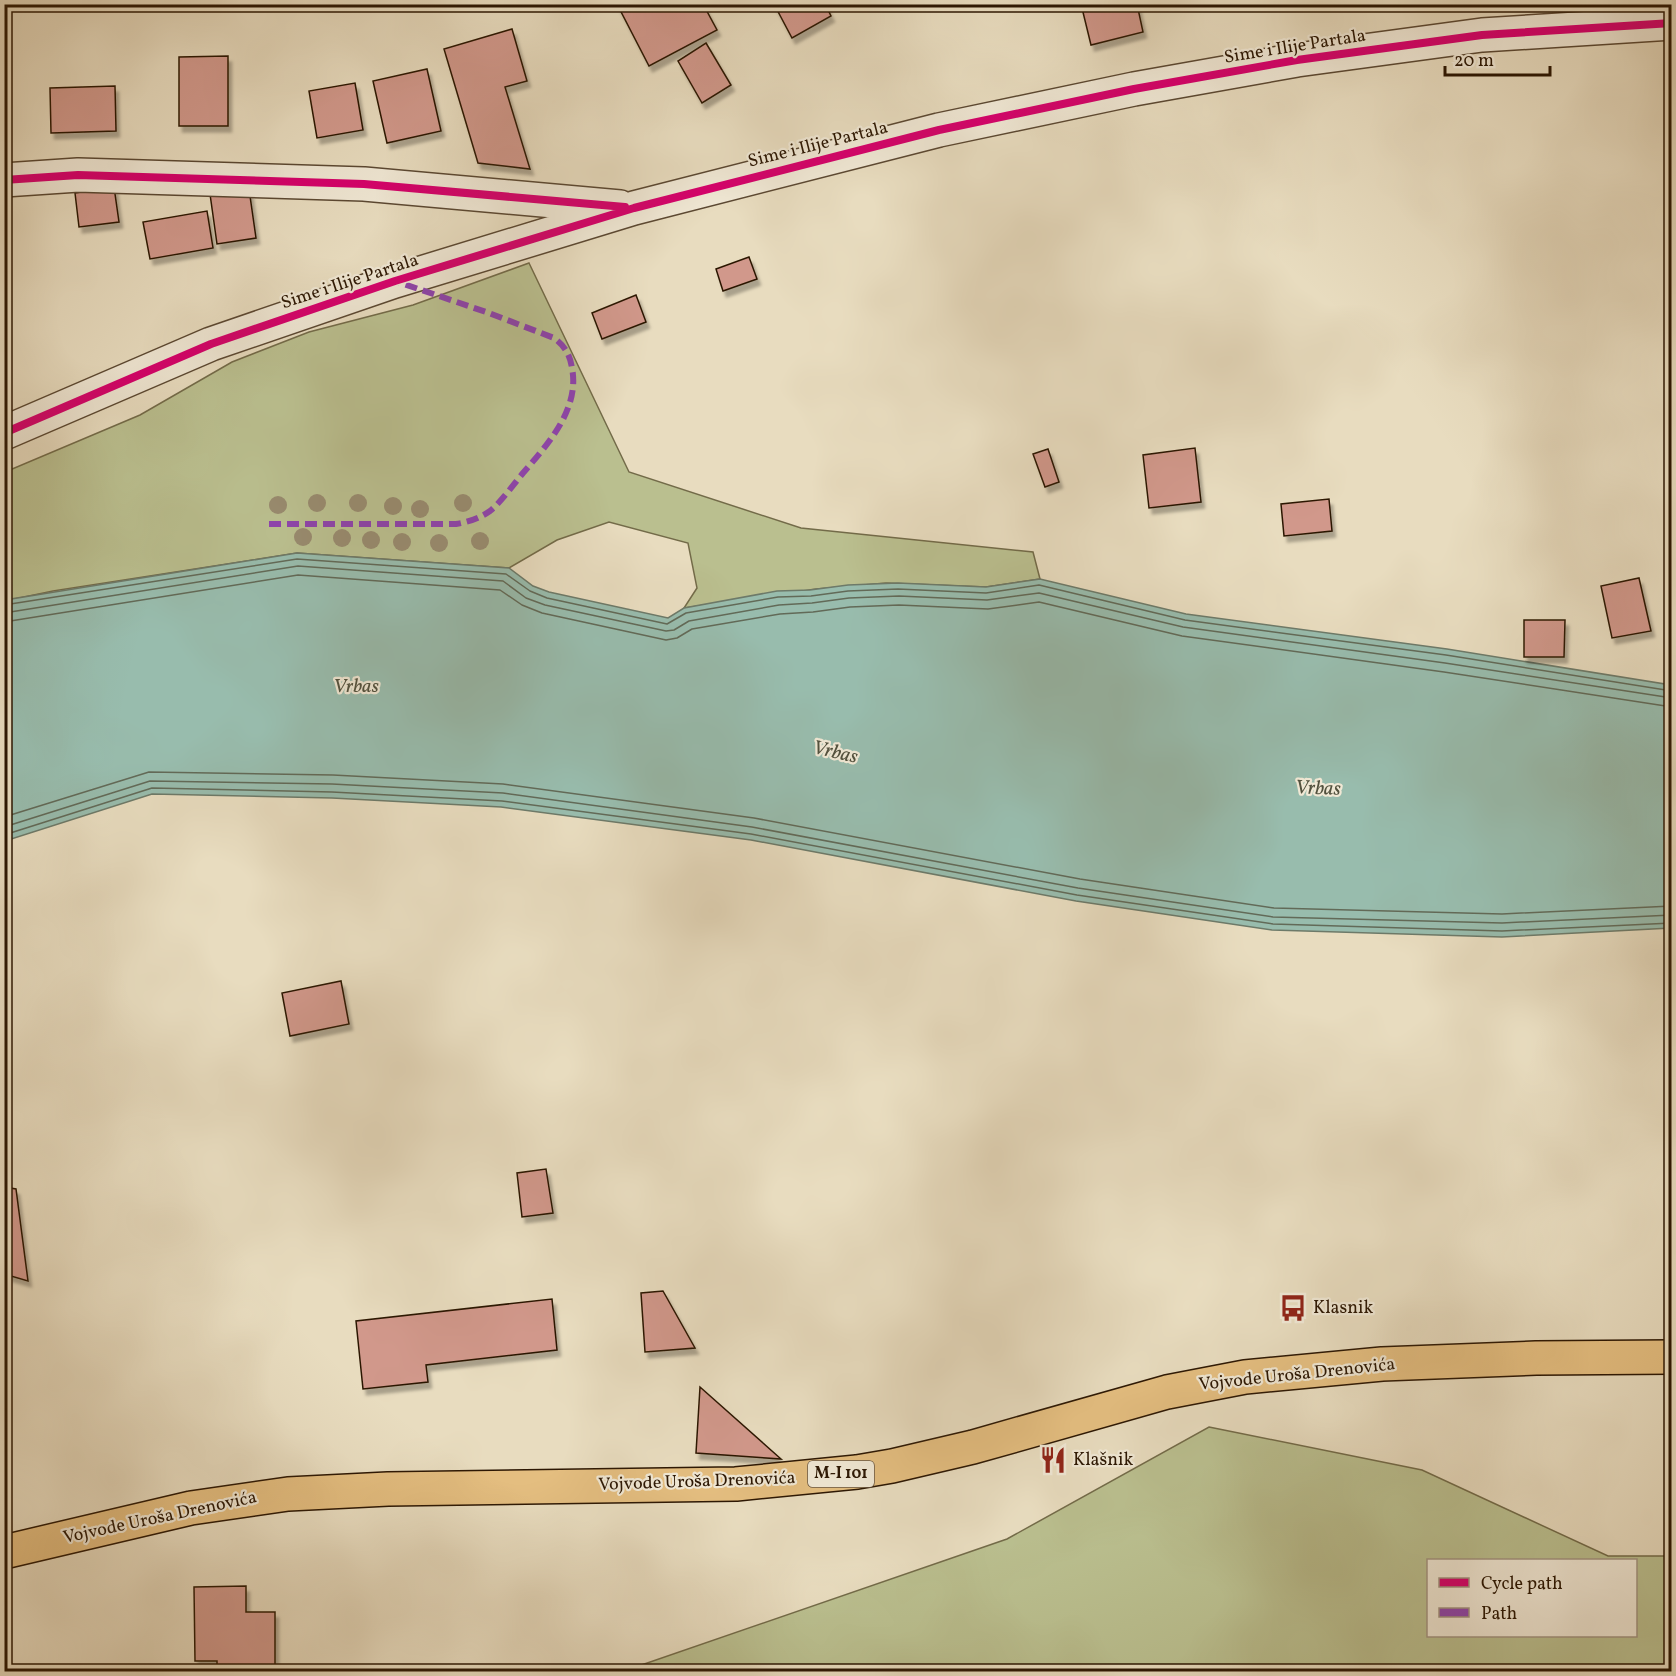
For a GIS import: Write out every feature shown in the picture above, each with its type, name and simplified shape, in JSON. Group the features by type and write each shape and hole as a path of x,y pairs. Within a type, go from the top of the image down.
{"main road":[{"name":"Vojvode Uroša Drenovića","path":"4,1552 191,1508 288,1494 399,1489 736,1484 857,1472 972,1447 1167,1392 1254,1376 1394,1364 1536,1358 1671,1357"}],"street":[{"name":"Sime i Ilije Partala","path":"4,433 211,344 395,281 634,208 939,130 1146,87 1297,60 1440,40 1671,23"},
{"path":"4,180 78,175 364,184 634,208"}],"shaded area":[{"path":"529,263 629,472 801,528 1033,552 1040,579 986,587 886,583 816,589 684,608 697,588 688,543 609,522 557,540 509,568 297,553 53,591 5,601 5,472 140,415 232,362 309,332 413,305"},
{"path":"1209,1427 1422,1470 1608,1556 1671,1556 1671,1671 624,1671 1007,1539"}],"water":[{"name":"Vrbas","path":"297,553 509,568 533,586 549,592 668,618 684,608 777,591 898,583 986,587 1040,579 1186,614 1447,649 1671,685 1671,928 1502,937 1272,930 1076,901 751,840 501,807 332,798 152,794 5,841 5,600"}],"building":[{"path":"617,4 703,4 717,30 649,66"},
{"path":"774,4 825,4 831,16 792,38"},
{"path":"1081,4 1137,4 1143,32 1091,45"},
{"path":"512,29 527,81 505,87 530,169 478,163 444,49"},
{"path":"706,43 731,85 702,103 678,61"},
{"path":"228,56 228,126 179,126 179,57"},
{"path":"427,69 441,131 387,143 373,81"},
{"path":"355,83 363,130 317,138 309,91"},
{"path":"115,86 116,131 51,133 50,88"},
{"path":"114,187 119,222 79,227 75,193"},
{"path":"249,189 256,238 217,244 210,194"},
{"path":"207,211 213,248 150,259 143,222"},
{"path":"749,257 757,279 723,291 716,269"},
{"path":"636,295 646,322 602,339 592,313"},
{"path":"1195,448 1201,502 1149,508 1143,455"},
{"path":"1048,449 1059,482 1045,487 1033,454"},
{"path":"1329,499 1332,531 1284,536 1281,504"},
{"path":"1639,578 1651,631 1612,638 1601,586"},
{"path":"1524,620 1565,620 1564,657 1524,657"},
{"path":"341,981 349,1024 290,1036 282,993"},
{"path":"546,1169 553,1213 522,1217 517,1173"},
{"path":"4,1187 16,1189 28,1281 4,1274"},
{"path":"663,1291 695,1348 645,1352 641,1293"},
{"path":"552,1299 557,1350 426,1365 428,1382 363,1389 356,1321"},
{"path":"700,1387 781,1459 696,1453"},
{"path":"246,1586 246,1612 275,1612 275,1672 217,1672 217,1661 195,1661 194,1587"}],"marked path":[{"path":"269,524 456,524 482,516 499,503 552,438 567,412 573,383 572,368 566,351 558,341 489,313 395,281"}],"cycle path":[{"path":"4,433 211,344 395,281 634,208 939,130 1134,89 1297,60 1482,35 1672,23"},
{"path":"4,180 78,175 364,184 625,207"}],"place":[{"name":"Klasnik","path":"1293,1308"},
{"name":"Klašnik","path":"1053,1460"}]}
